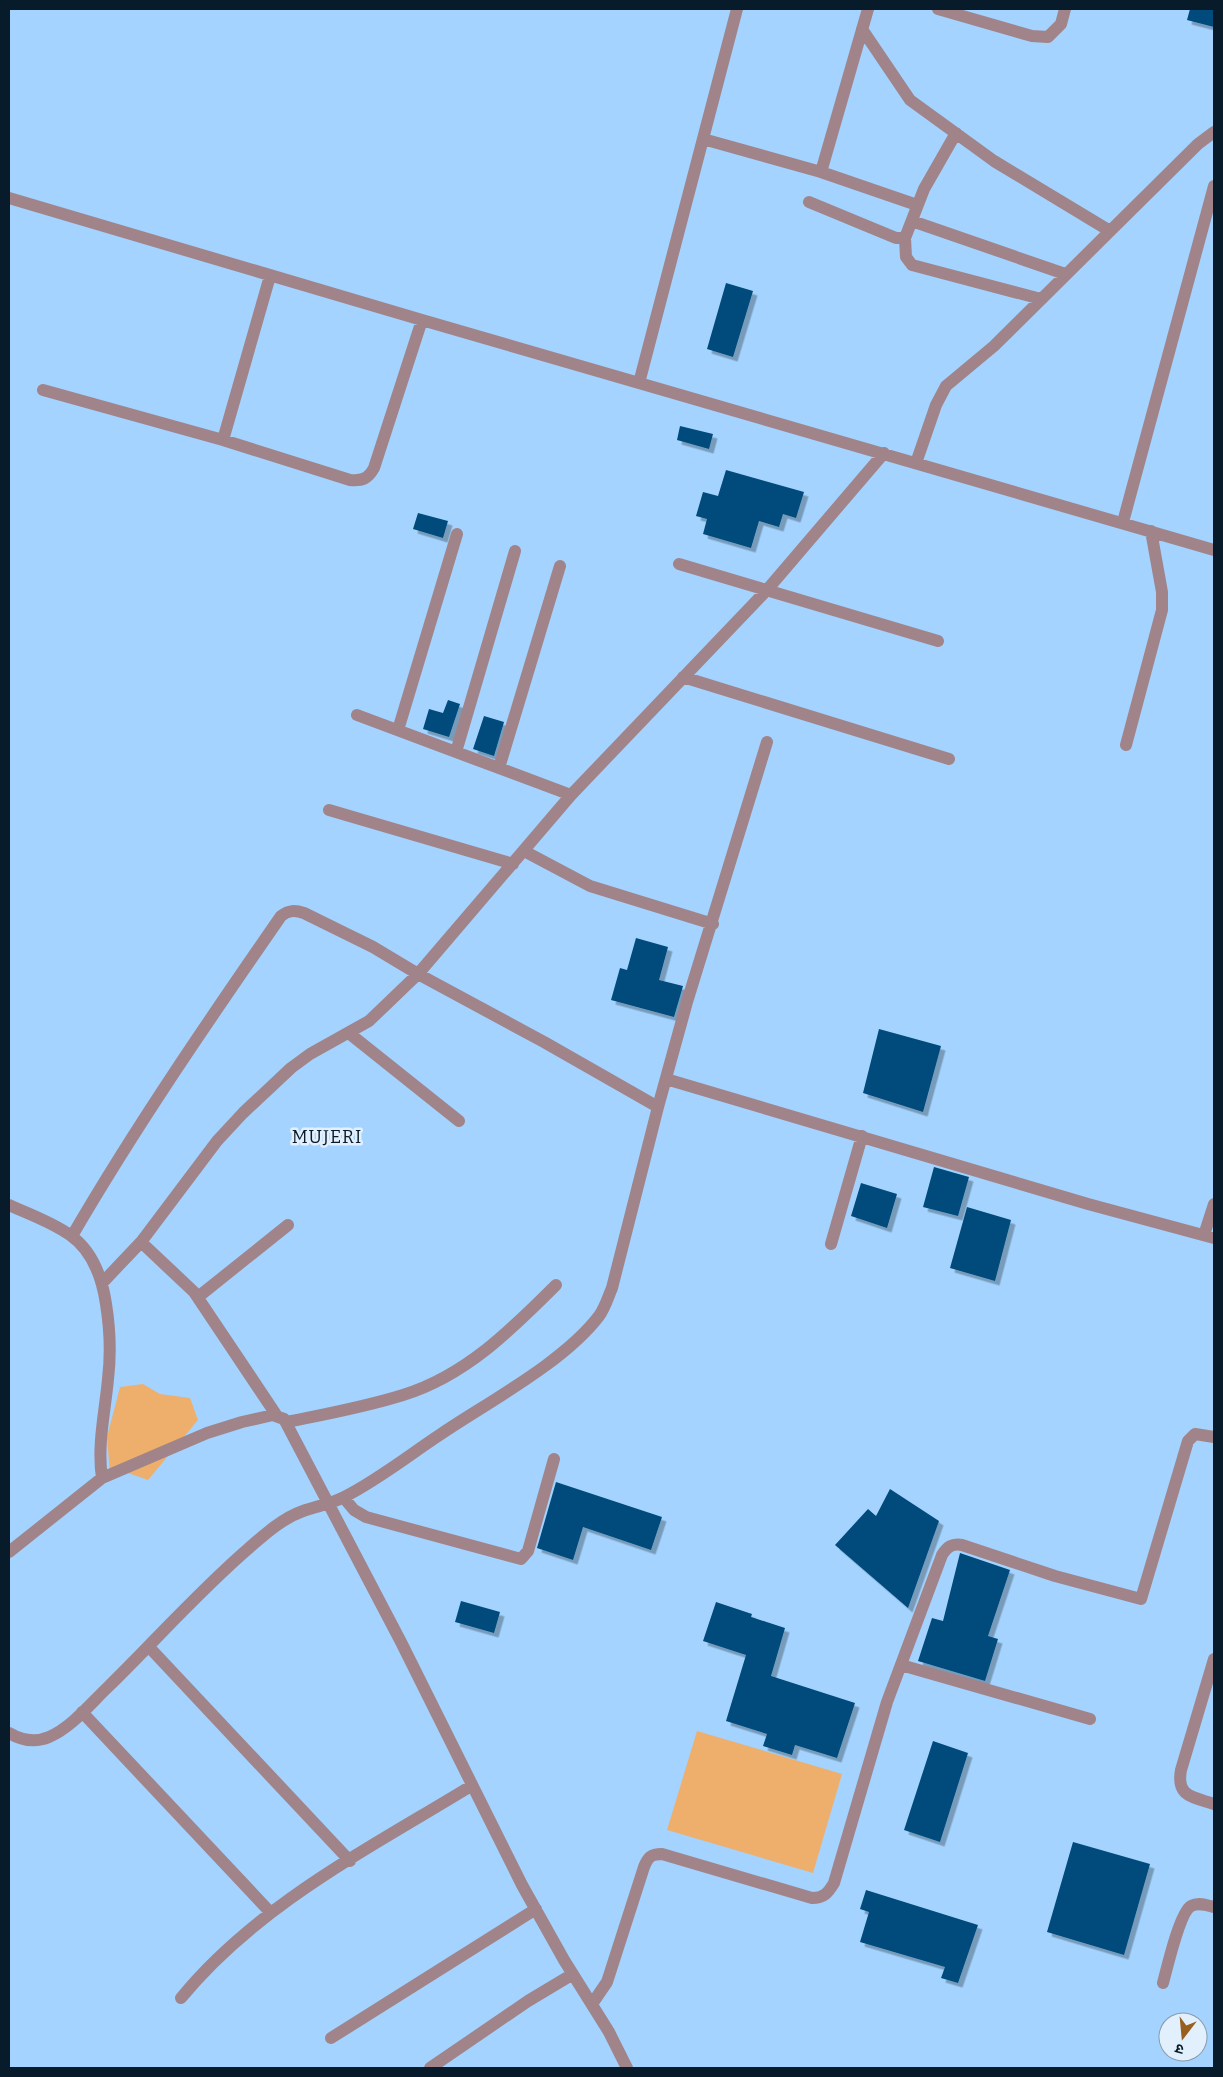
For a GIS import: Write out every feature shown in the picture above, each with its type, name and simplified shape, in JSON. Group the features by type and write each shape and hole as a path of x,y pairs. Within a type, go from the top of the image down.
{"street":[{"path":"639,383 737,9"},
{"path":"821,172 868,9"},
{"path":"938,9 1032,36 1048,37 1061,24 1065,9"},
{"path":"862,29 910,100 994,161 1110,231"},
{"path":"916,463 936,405 946,386 980,360 1198,144 1214,132"},
{"path":"956,133 932,173 917,205 905,238 906,257 912,265 1041,299"},
{"path":"703,139 821,172 917,205"},
{"path":"1123,522 1214,186"},
{"path":"9,198 270,276 1123,522 1214,550"},
{"path":"809,202 896,238 905,238"},
{"path":"912,221 1065,274"},
{"path":"223,440 270,276"},
{"path":"43,390 223,440 350,480 360,481 366,478 374,468 422,320"},
{"path":"103,1282 141,1242 211,1149 242,1113 291,1068 310,1054 350,1034 380,1013 418,974 571,795 766,591 884,453"},
{"path":"1126,745 1162,610 1162,592 1151,531"},
{"path":"398,730 457,534"},
{"path":"456,752 515,551"},
{"path":"679,564 938,641"},
{"path":"499,768 560,566"},
{"path":"683,678 949,759"},
{"path":"357,715 571,795"},
{"path":"9,1733 23,1739 35,1741 58,1732 82,1712 149,1647 230,1564 267,1533 302,1511 330,1504 344,1498 550,1363 582,1334 599,1315 615,1276 687,1002 767,742"},
{"path":"329,810 513,864"},
{"path":"524,851 590,886 712,924"},
{"path":"72,1236 109,1172 213,1015 282,916 287,912 298,911 304,913 373,947 418,974 544,1042 658,1107"},
{"path":"350,1034 458,1121"},
{"path":"666,1079 1088,1204 1209,1236 1214,1204"},
{"path":"831,1244 862,1136"},
{"path":"9,1205 60,1228 72,1236 88,1253 103,1282 110,1335 110,1358 100,1446 102,1478"},
{"path":"198,1297 288,1225"},
{"path":"141,1242 182,1279 198,1297 282,1419 330,1504 401,1642 471,1786 536,1909 627,2068"},
{"path":"9,1552 102,1478 207,1433 242,1422 282,1419 403,1395 442,1378 470,1363 497,1342 556,1285"},
{"path":"592,2004 607,1982 648,1857 662,1854 812,1898 820,1898 829,1891 834,1883 887,1702 942,1555 952,1545 962,1545 1055,1576 1141,1599 1188,1441 1195,1434 1214,1437"},
{"path":"344,1498 354,1510 366,1517 521,1559 528,1551 554,1459"},
{"path":"149,1647 350,1861"},
{"path":"1214,1659 1210,1686 1181,1770 1179,1785 1187,1794 1214,1804"},
{"path":"901,1665 1090,1719"},
{"path":"82,1712 271,1913"},
{"path":"181,1998 213,1962 271,1913 350,1861 471,1786"},
{"path":"1163,1983 1179,1926 1188,1909 1192,1905 1200,1904 1214,1907"},
{"path":"331,2038 536,1909"},
{"path":"430,2068 528,2001 573,1974"}],"shaded area":[{"path":"143,1384 160,1394 190,1398 198,1420 148,1480 128,1473 110,1474 107,1437 120,1387"},
{"path":"697,1731 842,1774 813,1873 667,1830"}],"building":[{"path":"1190,9 1214,9 1214,27 1187,20"},
{"path":"726,283 753,291 733,357 707,349"},
{"path":"680,426 713,434 709,449 677,440"},
{"path":"726,470 804,492 796,518 783,514 779,527 759,521 751,548 703,534 707,519 696,516 703,492 718,496"},
{"path":"418,513 448,521 443,538 413,529"},
{"path":"448,700 460,704 449,737 423,729 429,709 443,713"},
{"path":"484,716 504,722 494,756 473,749"},
{"path":"636,938 668,947 659,980 683,986 674,1017 611,1000 620,968 627,970"},
{"path":"879,1029 941,1046 923,1112 863,1093"},
{"path":"934,1167 969,1177 958,1216 923,1207"},
{"path":"861,1183 897,1194 887,1228 851,1216"},
{"path":"967,1207 1011,1220 995,1281 950,1268"},
{"path":"556,1482 662,1517 651,1550 583,1527 573,1560 537,1548"},
{"path":"890,1489 939,1521 908,1608 835,1545 868,1509 876,1516"},
{"path":"960,1553 1010,1570 988,1636 998,1639 985,1681 918,1661 932,1618 943,1621"},
{"path":"461,1601 500,1612 494,1633 455,1622"},
{"path":"716,1602 752,1614 751,1617 785,1628 771,1676 855,1703 837,1758 795,1745 792,1755 763,1746 767,1734 726,1721 746,1655 703,1641"},
{"path":"933,1741 968,1753 940,1842 904,1830"},
{"path":"1073,1842 1150,1864 1124,1955 1047,1932"},
{"path":"866,1890 978,1925 958,1983 941,1978 945,1967 860,1942 869,1912 860,1909"}],"district":[{"name":"MUJERI","path":"327,1137"}]}
